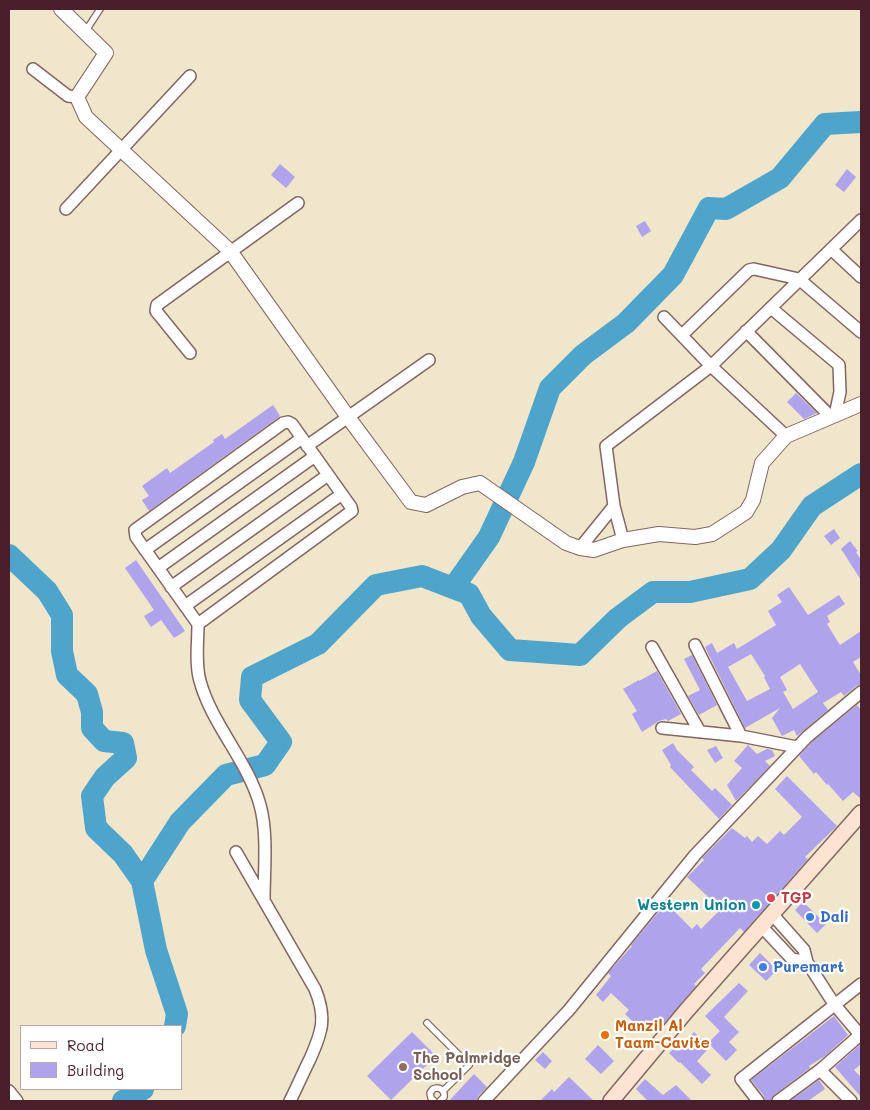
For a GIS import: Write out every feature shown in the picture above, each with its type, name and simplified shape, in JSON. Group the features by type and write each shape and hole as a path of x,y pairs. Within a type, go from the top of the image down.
{"main road":[{"path":"611,1101 688,1010 861,813"}],"street":[{"path":"61,9 106,53 77,98"},
{"path":"33,69 68,96 77,98"},
{"path":"66,208 190,76"},
{"path":"77,98 86,117 230,251 411,502 426,504 462,487 480,483 566,543 594,550 623,540 660,534 695,537 712,534 746,512 753,500 762,463 786,436 861,404"},
{"path":"190,353 156,311 157,305 298,203"},
{"path":"623,540 614,506 606,446 711,366 861,221"},
{"path":"831,249 861,277"},
{"path":"682,335 749,270 754,269 799,279 861,332"},
{"path":"771,308 838,365 840,392 833,416"},
{"path":"664,317 711,366 786,436"},
{"path":"746,331 833,416"},
{"path":"145,550 305,442 348,417 429,360"},
{"path":"198,624 351,514 351,507 290,422 283,423 137,528 135,535 198,624 198,668 202,690 243,766 260,804 264,824 264,900"},
{"path":"158,568 315,456"},
{"path":"171,587 328,475"},
{"path":"185,606 342,494"},
{"path":"580,548 614,506"},
{"path":"695,645 741,736"},
{"path":"652,647 700,732"},
{"path":"484,1101 569,1010 695,855 807,737 859,698"},
{"path":"662,728 741,736 797,747"},
{"path":"236,852 321,1002 323,1013 320,1035 290,1101"},
{"path":"772,914 804,950 807,962 834,1004 861,1036 778,1101"},
{"path":"762,927 792,958 807,962"},
{"path":"758,1101 742,1079 861,984"},
{"path":"820,1070 851,1101"},
{"path":"9,1091 17,1101"}],"lane":[{"path":"85,32 100,9"},
{"path":"427,1023 469,1065 443,1091 444,1095 437,1101 430,1096 433,1089 439,1088 443,1091"}],"building":[{"path":"280,164 295,177 286,188 271,175"},
{"path":"847,169 856,177 844,192 835,185"},
{"path":"645,221 651,231 642,237 636,226"},
{"path":"796,393 817,413 804,419 787,402"},
{"path":"273,405 280,416 149,511 142,500 149,496 142,486 167,468 170,473 214,442 213,440 222,434 225,439"},
{"path":"834,529 840,538 831,545 824,536"},
{"path":"850,541 858,551 856,552 861,560 861,580 841,549"},
{"path":"136,560 185,631 174,638 161,620 151,627 144,616 154,610 125,568"},
{"path":"789,587 808,615 839,595 845,604 827,616 830,622 827,624 840,645 861,631 861,657 853,662 861,675 861,685 856,686 844,696 841,692 823,703 828,710 797,736 794,730 782,736 772,718 780,708 745,728 705,647 712,643 717,653 734,643 737,649 776,625 768,611 782,602 777,595","holes":["751,654 765,676 770,689 747,701 728,667","800,664 818,692 793,709 783,692 787,690 780,677"]},
{"path":"692,655 717,705 699,715 688,696 700,690 684,659"},
{"path":"657,671 681,714 668,721 666,719 659,721 642,732 632,714 637,711 623,689"},
{"path":"857,705 861,710 861,799 853,792 843,801 816,772 814,774 799,756 812,742"},
{"path":"673,743 677,750 694,767 691,770 712,791 715,788 732,805 719,819 670,767 671,765 662,750"},
{"path":"748,745 757,754 767,749 772,750 775,756 765,761 770,766 736,801 727,785 742,768 734,761"},
{"path":"716,746 723,758 715,763 707,750"},
{"path":"787,776 837,826 805,857 808,859 744,932 740,928 701,969 705,973 694,984 696,986 656,1033 650,1027 644,1033 625,1014 629,1010 611,993 603,1002 596,995 611,976 608,973 666,903 692,929 697,924 701,929 721,909 687,877 704,860 702,858 732,828 745,838 747,836 752,842 758,836 767,844 780,831 784,835 802,817 775,789"},
{"name":"Dali","path":"803,902 826,924 817,933 795,910"},
{"name":"Puremart","path":"760,953 777,970 766,981 749,965"},
{"path":"739,983 748,991 724,1017 739,1032 729,1042 737,1050 726,1061 708,1043 720,1031 705,1016"},
{"path":"834,1016 848,1035 825,1056 809,1066 810,1068 774,1095 771,1101 765,1101 764,1096 751,1080"},
{"path":"412,1032 436,1056 391,1100 367,1076"},
{"path":"694,1032 710,1047 697,1061 711,1075 702,1084 669,1053 683,1040 685,1042"},
{"path":"861,1044 861,1064 854,1070 861,1077 861,1097 835,1067"},
{"path":"598,1045 614,1061 601,1074 585,1059"},
{"path":"543,1052 552,1061 545,1069 535,1060"},
{"path":"474,1074 487,1087 478,1096 477,1101 449,1101"},
{"path":"569,1077 594,1101 540,1101 552,1089 554,1092"},
{"path":"645,1079 663,1095 676,1085 692,1101 648,1101 636,1089"},
{"path":"819,1080 825,1089 808,1101 790,1101"}],"waterway":[{"path":"453,588 489,537 524,462 550,388 583,355 626,323 673,275 709,208 726,209 780,178 825,124 861,122"},
{"path":"175,1025 177,1014 156,950 142,881 180,822 226,775 265,765 281,742 250,700 252,677 318,644 376,585 422,576 469,594 481,616 510,650 580,655 618,618 653,592 690,592 750,579 781,550 812,506 861,474"},
{"path":"9,555 47,591 62,615 62,651 67,675 87,694 92,712 92,728 104,741 123,743 126,758 105,777 92,796 96,828 123,854 142,881"},
{"path":"123,1101 141,1090"}],"place":[{"name":"TGP","path":"771,898"},
{"name":"Western Union","path":"756,905"},
{"name":"Dali","path":"810,917"},
{"name":"Puremart","path":"763,967"},
{"name":"Manzil Al Taam-Cavite","path":"605,1035"},
{"name":"The Palmridge School","path":"403,1067"}]}
